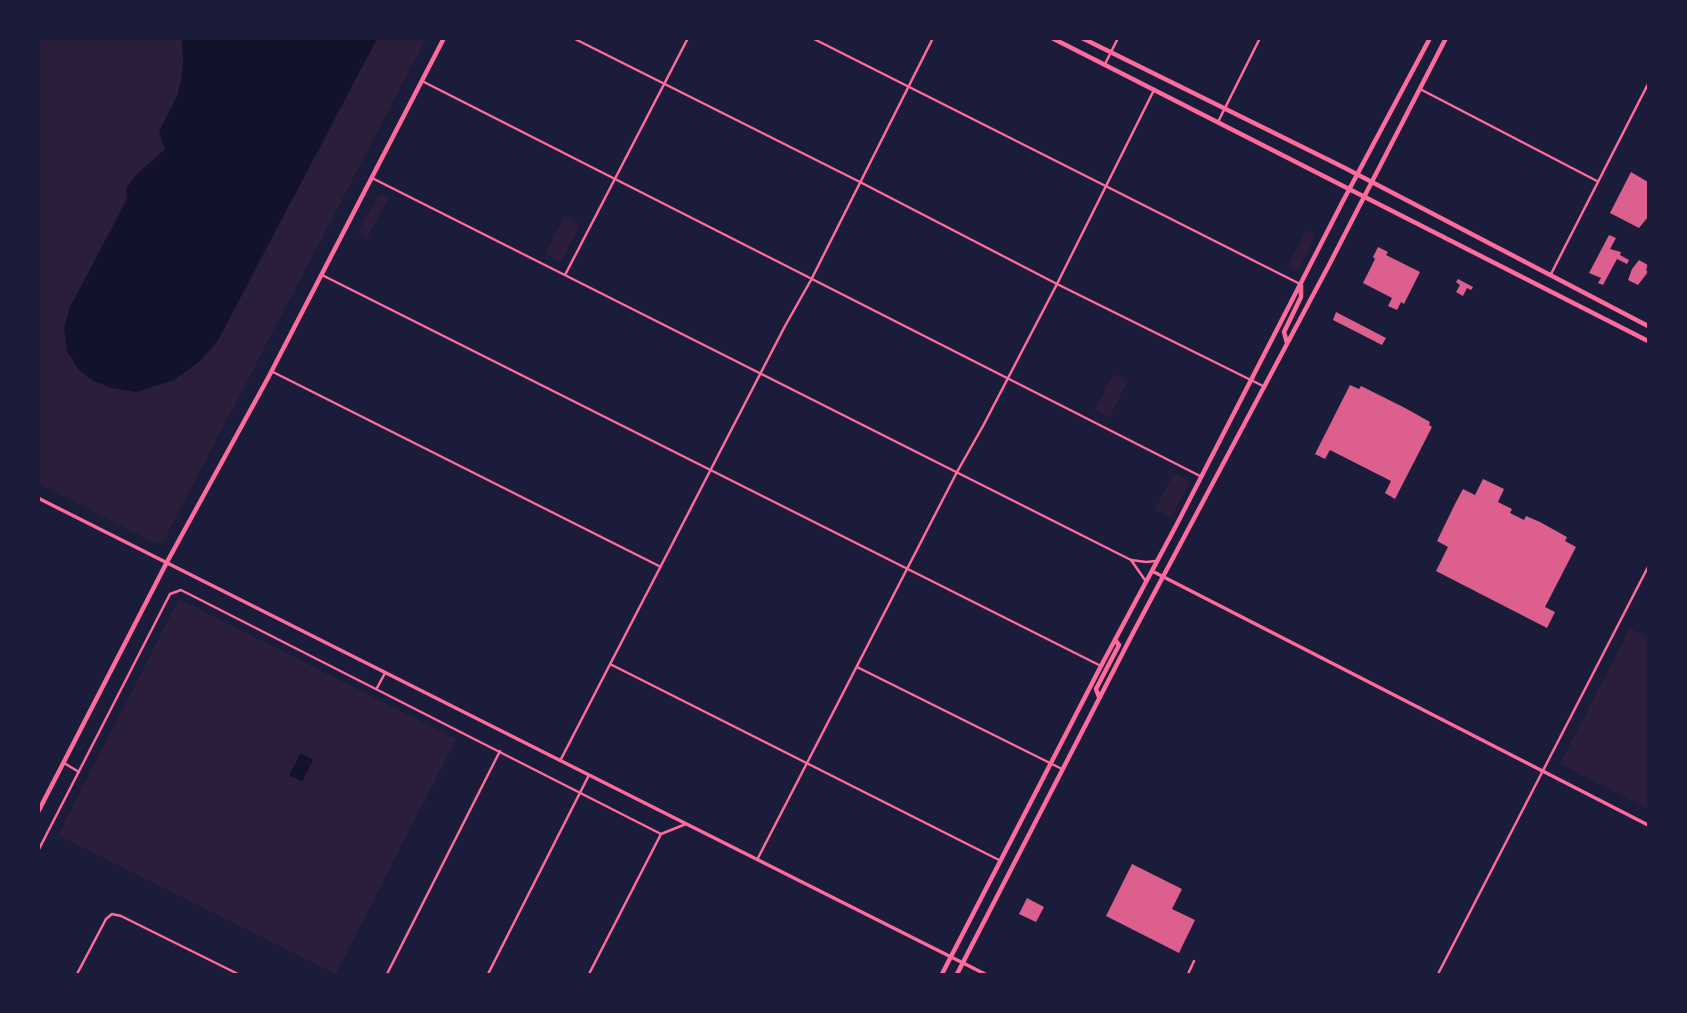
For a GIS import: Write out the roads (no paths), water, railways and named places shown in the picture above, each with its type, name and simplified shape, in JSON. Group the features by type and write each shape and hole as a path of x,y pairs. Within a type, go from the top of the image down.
{"main road":[{"path":"38,812 444,38"},
{"path":"1052,38 1648,341"},
{"path":"1082,38 1371,182 1648,326"},
{"path":"942,975 1430,38"},
{"path":"957,975 1062,769 1446,38"},
{"path":"1287,343 1284,332 1301,297 1301,284"},
{"path":"1100,698 1096,689 1119,645 1115,639"}],"street":[{"path":"573,38 860,182 1057,285 1263,386"},
{"path":"565,275 688,38"},
{"path":"812,38 1301,284"},
{"path":"560,761 811,280 933,38"},
{"path":"1105,64 1118,38"},
{"path":"1218,121 1260,38"},
{"path":"422,81 1202,477"},
{"path":"1550,276 1648,84"},
{"path":"1420,89 1598,182"},
{"path":"757,860 957,472 1057,285 1154,90"},
{"path":"372,178 1131,560 1157,561"},
{"path":"322,275 1101,666"},
{"path":"271,371 660,566"},
{"path":"38,498 985,975"},
{"path":"1131,560 1146,582"},
{"path":"1438,975 1648,566"},
{"path":"1152,571 1648,825"},
{"path":"38,851 170,594 181,590 661,834"},
{"path":"610,664 1001,861"},
{"path":"857,667 1062,769"},
{"path":"377,689 385,673"},
{"path":"387,975 500,751"},
{"path":"64,763 79,772"},
{"path":"488,975 589,775"},
{"path":"589,975 661,834 686,824"},
{"path":"77,975 106,919 112,914 121,916 238,975"},
{"path":"1188,975 1194,961"}]}
